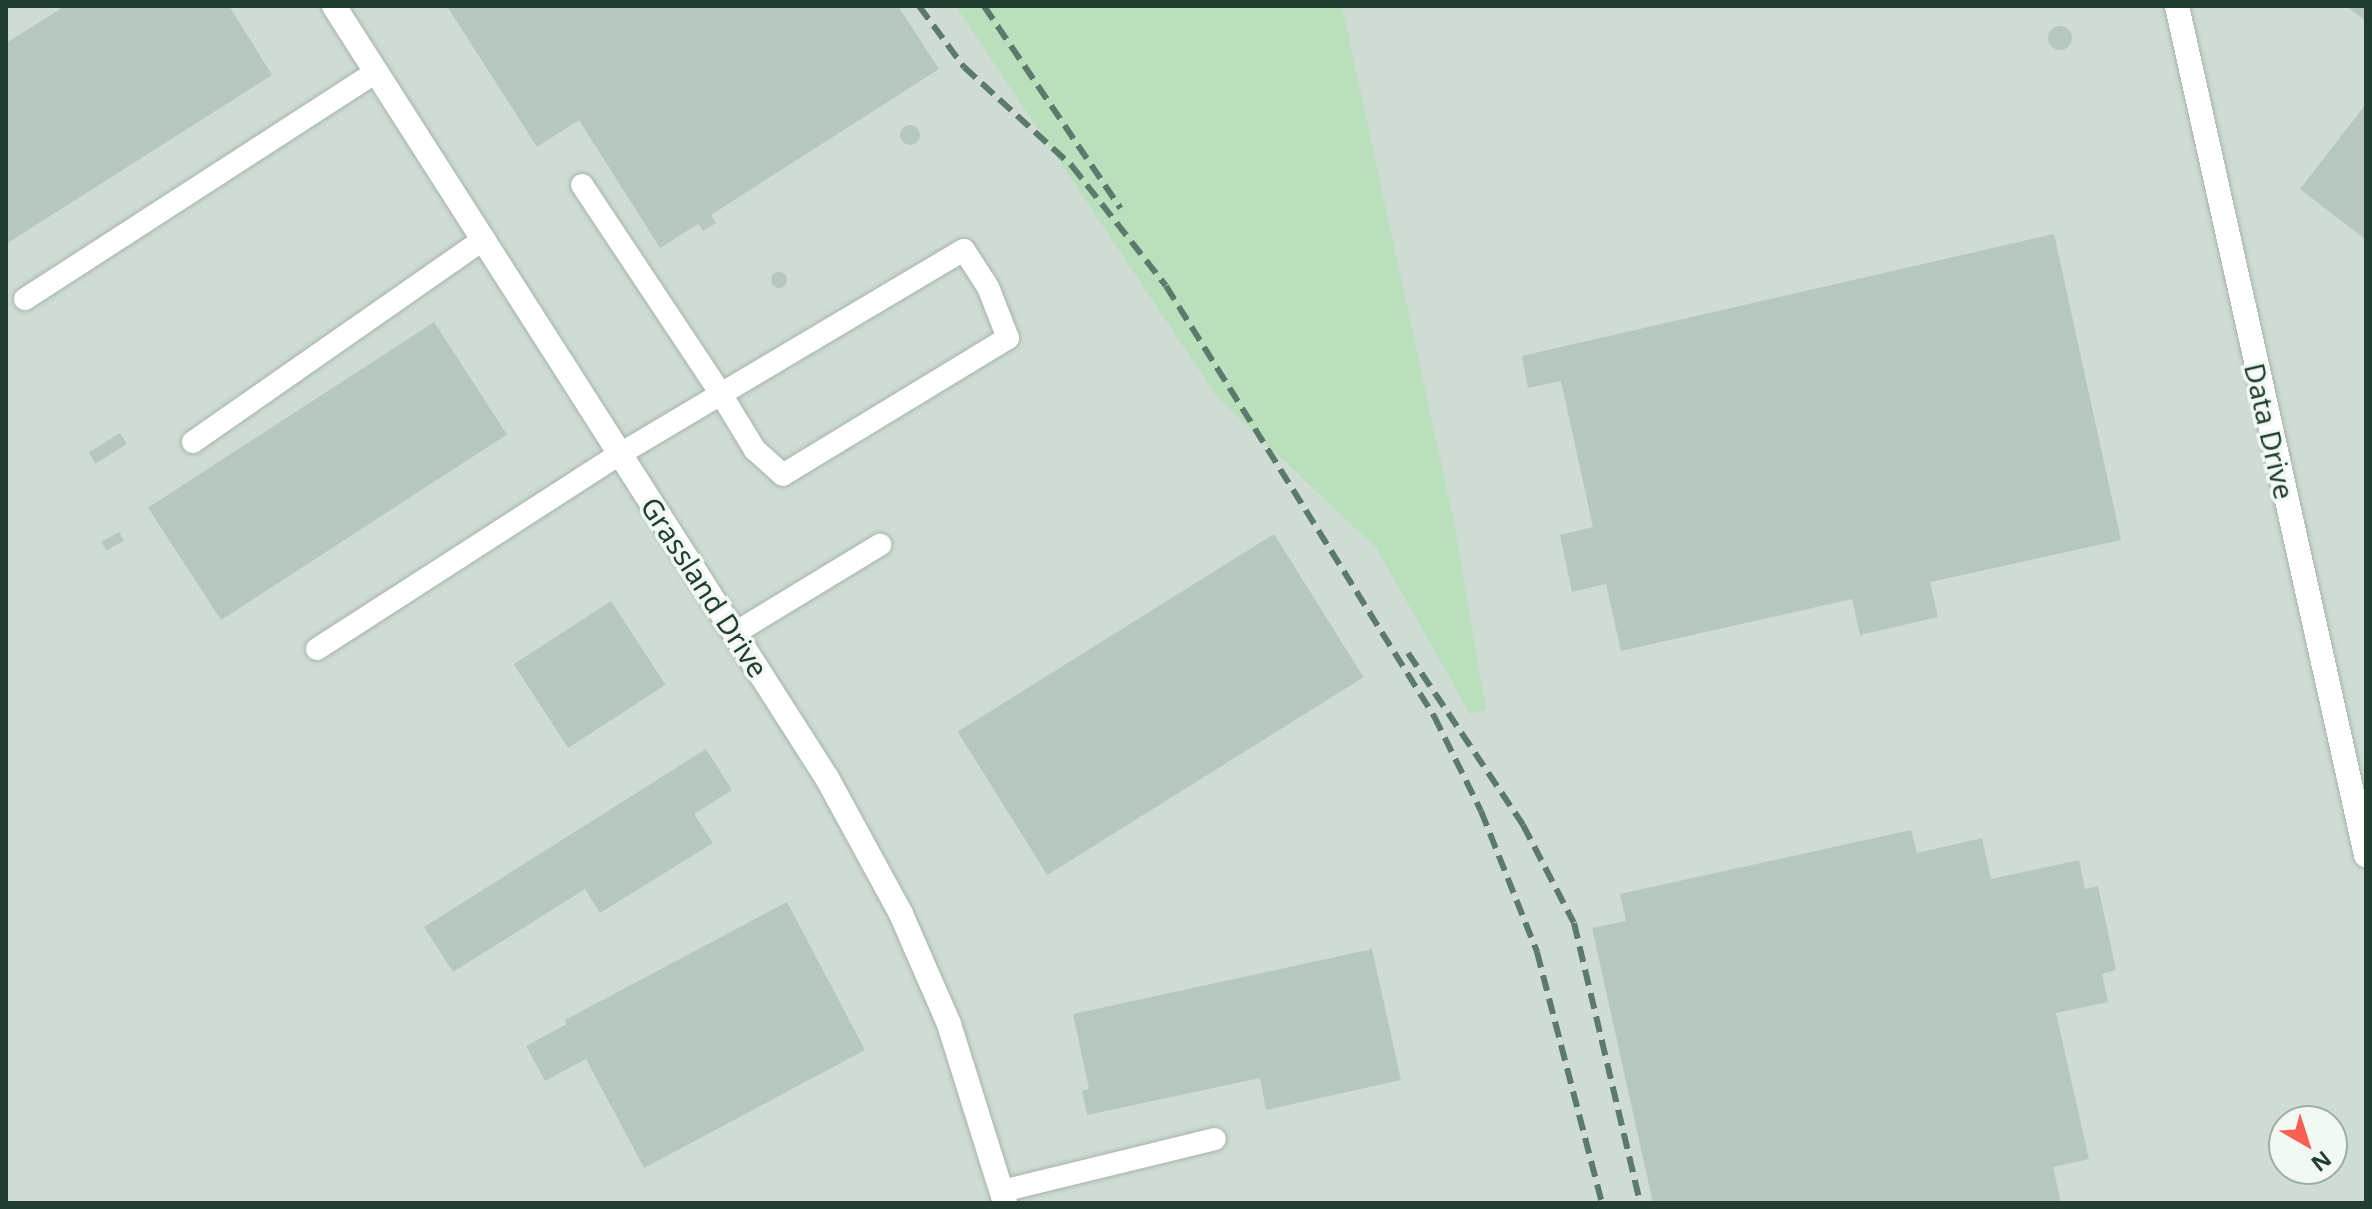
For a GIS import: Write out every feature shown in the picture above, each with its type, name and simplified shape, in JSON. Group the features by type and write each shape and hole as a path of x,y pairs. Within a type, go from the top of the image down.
{"street":[{"name":"Grassland Drive","path":"334,6 827,778 901,914 973,1088 1003,1197"},
{"name":"Data Drive","path":"2177,6 2366,855"}],"lane":[{"path":"25,299 376,72"},
{"path":"317,649 620,454 721,394 964,250 988,287 1008,338 783,475 755,450 721,394 582,185"},
{"path":"193,442 484,239"},
{"path":"735,633 880,545"},
{"path":"1003,1197 1215,1139"}],"shaded area":[{"path":"6,6 2366,6 2366,1203 6,1203"}],"green space":[{"path":"956,6 1342,6 1454,522 1486,709 1470,714 1377,549 1217,397"}],"building":[{"path":"65,6 229,6 272,75 6,244 6,43"},
{"path":"447,6 898,6 939,69 711,215 716,223 703,231 698,224 660,248 579,120 537,147"},
{"path":"2346,6 2366,6 2366,21"},
{"path":"2060,26 2068,30 2072,38 2068,46 2060,50 2052,46 2048,38 2052,30"},
{"path":"2366,104 2366,240 2300,189"},
{"path":"910,125 917,128 920,135 917,142 910,145 903,142 900,135 903,128"},
{"path":"2054,234 2121,540 1930,582 1938,617 1860,635 1852,599 1621,651 1606,584 1572,592 1560,535 1593,527 1561,381 1528,388 1522,356"},
{"path":"779,272 787,280 779,288 771,280"},
{"path":"434,322 507,434 221,620 148,508"},
{"path":"120,433 127,444 96,464 89,453"},
{"path":"119,532 124,541 106,550 102,542"},
{"path":"1274,534 1364,677 1047,875 958,732"},
{"path":"611,601 665,685 568,748 514,664"},
{"path":"706,749 732,790 694,814 713,843 600,913 585,889 453,972 424,927"},
{"path":"1911,830 1917,853 1982,838 1991,879 2079,860 2085,889 2098,886 2116,970 2102,974 2108,1002 2056,1013 2089,1159 2053,1167 2061,1203 1653,1203 1592,928 1626,921 1620,894"},
{"path":"787,902 865,1050 644,1168 586,1059 545,1081 526,1046 567,1024 565,1020"},
{"path":"1372,949 1401,1080 1266,1110 1260,1078 1087,1115 1082,1091 1089,1089 1073,1014"}],"railway":[{"path":"919,6 964,67 1072,166 1166,286 1434,716 1481,811 1537,952 1602,1203"},
{"path":"984,6 1120,208"},
{"path":"1408,653 1523,825 1574,923 1640,1203"}]}
